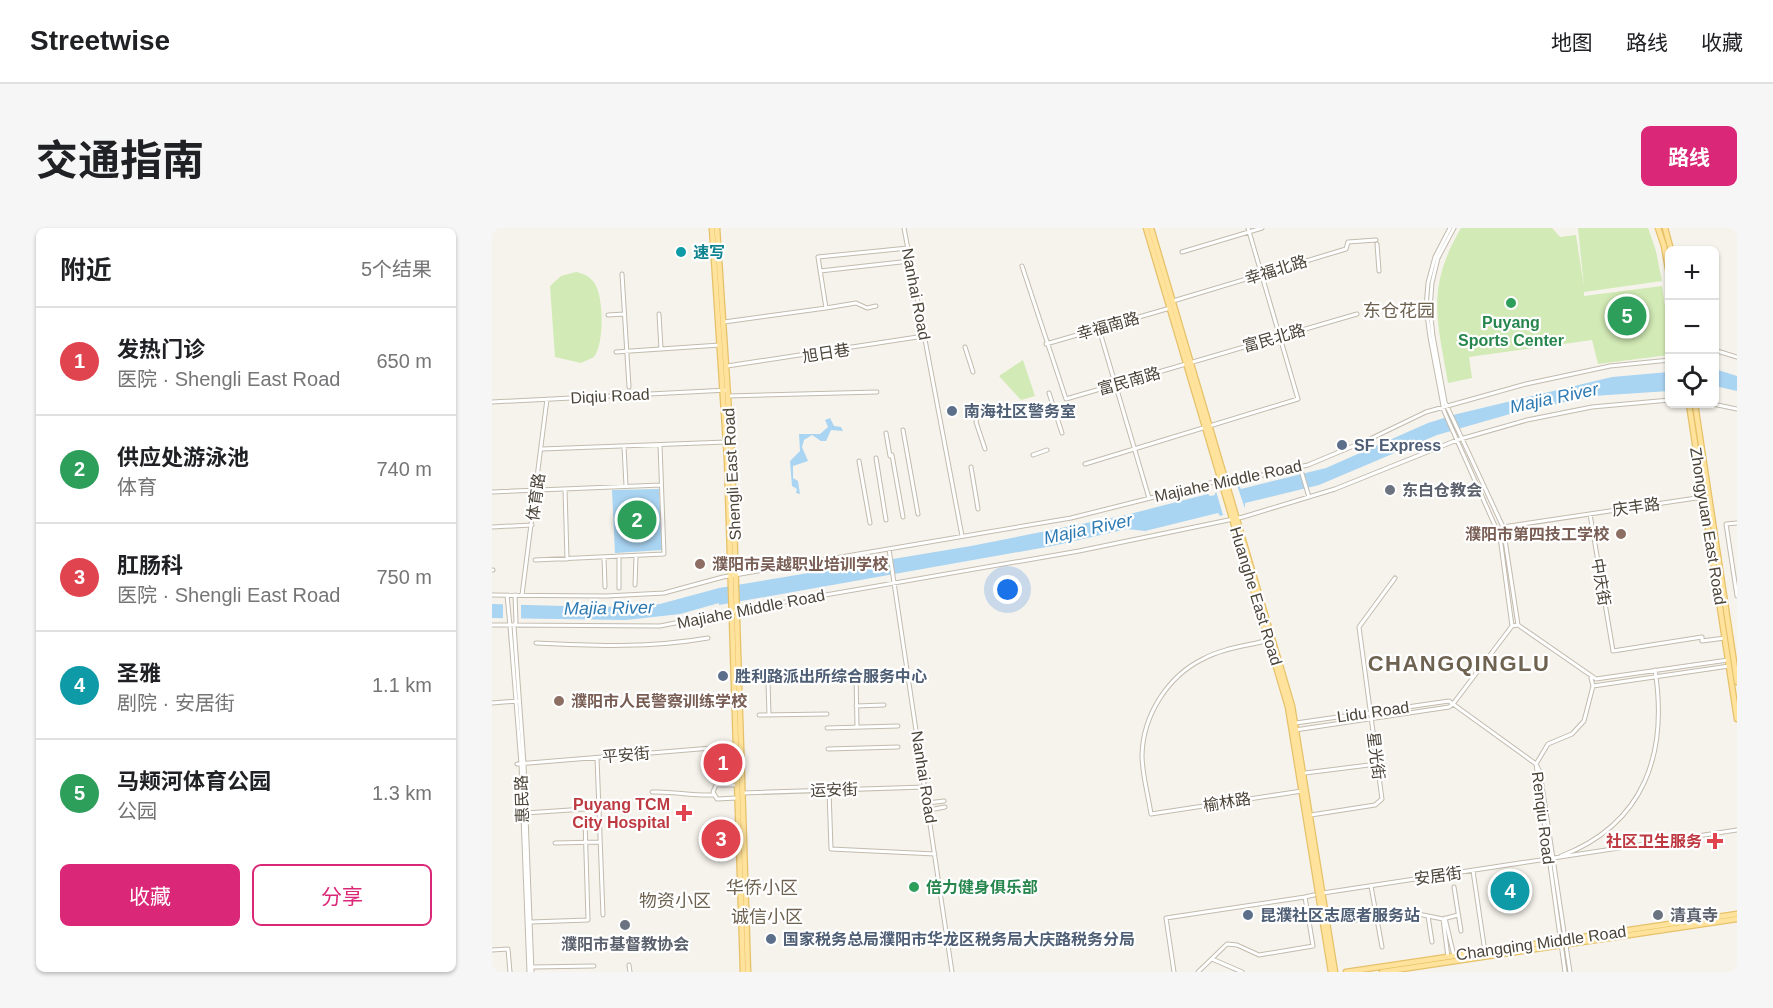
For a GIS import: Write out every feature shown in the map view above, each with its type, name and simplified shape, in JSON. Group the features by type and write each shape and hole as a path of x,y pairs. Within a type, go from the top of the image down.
{"main road":[{"path":"711,228 716,243"},
{"name":"Shengli East Road","path":"719,228 716,243 720,345 727,392 734,577 735,746 743,972"},
{"name":"Huanghe East Road","path":"1149,228 1173,301 1295,726 1305,774 1333,972"},
{"name":"Huanghe East Road","path":"1149,228 1170,308 1189,363"},
{"path":"1658,228 1665,252"},
{"path":"1667,228 1671,246"},
{"name":"Shengli East Road","path":"716,243 727,366 726,442 734,577"},
{"name":"Zhongyuan East Road","path":"1690,408 1737,719"},
{"name":"Zhongyuan East Road","path":"1696,408 1737,682"},
{"name":"Huanghe East Road","path":"1236,519 1295,726 1333,972"},
{"name":"Shengli East Road","path":"734,612 748,972"},
{"name":"Changqing Middle Road","path":"1382,972 1737,914"},
{"name":"Changqing Middle Road","path":"1346,972 1737,920"}],"street":[{"name":"Nanhai Road","path":"904,228 963,536"},
{"path":"1182,252 1249,230 1262,228"},
{"path":"1452,228 1431,270 1426,308 1446,408 1454,434 1497,528 1512,626"},
{"path":"1085,464 1298,399 1249,230"},
{"name":"幸福北路","path":"1173,301 1347,249 1348,242 1377,242 1379,271"},
{"path":"826,308 818,257 908,248"},
{"path":"820,271 910,261"},
{"path":"1022,266 1046,344"},
{"path":"622,274 629,387"},
{"path":"724,322 856,303 867,308 876,306"},
{"name":"幸福南路","path":"1046,344 1170,308"},
{"path":"608,315 624,314"},
{"path":"659,314 661,349"},
{"name":"富民北路","path":"1189,363 1356,314"},
{"path":"1099,329 1149,498"},
{"name":"旭日巷","path":"727,366 924,336"},
{"name":"富民南路","path":"1046,344 1066,399 1189,363"},
{"path":"616,352 720,345"},
{"path":"965,346 973,372"},
{"path":"1719,352 1737,357"},
{"name":"Majiahe Middle Road","path":"492,595 651,595 734,577 1071,518 1223,479 1300,469 1329,458 1414,417 1526,384 1600,368 1665,361"},
{"name":"Diqiu Road","path":"492,402 727,392 877,392"},
{"path":"1049,393 1062,433"},
{"name":"体育路","path":"522,595 547,399"},
{"name":"Majiahe Middle Road","path":"492,625 647,627 696,621 894,580 1079,551 1236,519 1309,497 1462,438 1564,412 1665,401"},
{"path":"1719,405 1737,409"},
{"path":"1446,408 1503,527 1518,625 1591,678 1593,686 1584,722 1572,734 1548,744 1536,764 1453,704 1512,626 1518,625"},
{"path":"977,417 976,422 985,449"},
{"path":"903,430 918,514"},
{"path":"886,433 903,517"},
{"path":"542,449 726,442"},
{"path":"535,560 664,555 660,445"},
{"path":"624,446 626,487"},
{"path":"1033,454 1047,450"},
{"path":"876,458 886,520"},
{"path":"859,461 870,523"},
{"path":"971,467 978,509"},
{"path":"1300,469 1309,497"},
{"path":"492,492 662,485"},
{"path":"565,489 567,559"},
{"name":"庆丰路","path":"1497,528 1703,497"},
{"name":"中庆街","path":"1590,514 1612,651 1702,637 1702,642 1725,638"},
{"path":"1737,523 1726,525 1737,596"},
{"path":"492,527 532,525"},
{"name":"Nanhai Road","path":"888,549 952,972"},
{"path":"619,556 620,588"},
{"path":"635,585 636,556"},
{"path":"604,557 605,587"},
{"name":"星光街","path":"1311,815 1380,803 1359,623 1395,578"},
{"path":"507,596 512,624"},
{"path":"512,624 515,596"},
{"name":"惠民路","path":"512,624 531,970"},
{"path":"536,643 634,646 675,644 708,638"},
{"name":"榆林路","path":"1269,639 1202,659 1175,679 1158,700 1148,724 1142,755 1151,814 1304,791"},
{"path":"1591,678 1728,660"},
{"path":"1593,686 1729,666"},
{"path":"1551,859 1600,837 1629,809 1642,789 1654,757 1659,735 1660,702 1655,670"},
{"path":"856,674 857,727"},
{"path":"768,682 769,715"},
{"path":"492,703 518,701"},
{"name":"Lidu Road","path":"1449,701 1453,704 1449,707 1371,719 1295,726 1370,712 1449,701"},
{"path":"856,706 884,705"},
{"path":"759,715 827,714"},
{"path":"827,728 898,726"},
{"name":"平安街","path":"521,764 735,746"},
{"path":"828,749 898,747"},
{"path":"597,758 603,915"},
{"name":"惠民路","path":"521,764 526,813 531,970"},
{"path":"1305,774 1377,764"},
{"name":"Renqiu Road","path":"1536,764 1563,943 1565,972"},
{"path":"714,795 716,785 737,785"},
{"name":"运安街","path":"742,793 925,787"},
{"path":"829,790 831,849 935,854"},
{"path":"652,792 669,791 686,796 714,795 717,799 737,798"},
{"path":"928,803 944,801"},
{"path":"929,810 945,807"},
{"path":"526,813 599,808"},
{"path":"531,922 588,920 585,819"},
{"name":"安居街","path":"1323,893 1737,830"},
{"path":"555,843 600,842"},
{"path":"1473,870 1485,952"},
{"path":"1371,886 1382,947"},
{"path":"1454,887 1461,930"},
{"path":"1174,972 1166,918 1314,895"},
{"path":"1198,972 1224,945 1231,944 1259,955 1313,946 1305,897"},
{"path":"1355,920 1413,913 1444,919 1458,915"},
{"path":"1428,916 1432,942"},
{"path":"1444,919 1451,957"},
{"name":"Renqiu Road","path":"1563,943 1570,972"},
{"path":"492,950 508,949 510,972"},
{"path":"1212,959 1242,972"},
{"path":"629,965 630,972"},
{"path":"531,970 594,966"}],"green space":[{"name":"Puyang Sports Center","path":"1461,228 1552,228 1560,237 1576,235 1584,287 1578,228 1648,228 1656,251 1662,281 1584,292 1584,296 1662,286 1665,306 1665,356 1598,364 1592,340 1469,357 1472,378 1448,383 1440,340 1437,304 1443,269"},
{"path":"576,272 587,276 595,284 601,310 600,343 597,351 594,357 581,363 555,357 550,286 561,276"},
{"path":"1023,360 1035,396 1021,400 999,376"}],"water":[{"path":"1719,370 1737,376 1737,391 1719,387"},
{"name":"Majia River","path":"1665,372 1665,391 1593,396 1510,414 1437,435 1319,485 1245,503 1245,507 1220,516 1218,513 1145,531 1127,529 1052,546 719,605 719,603 680,614 626,620 492,618 492,604 603,607 660,604 719,588 971,546 1122,516 1208,494 1215,495 1215,493 1239,485 1241,489 1326,468 1428,423 1612,377"},
{"path":"830,418 834,426 841,427 843,431 831,430 826,441 821,441 812,435 804,440 802,447 808,461 793,466 793,478 798,481 800,494 796,493 797,489 792,486 790,461 800,451 799,434 820,434 828,427 825,420"},
{"path":"659,489 662,550 615,553 612,490"}],"pier":[{"path":"1237,485 1245,509 1223,515 1216,491"},
{"path":"503,601 521,601 521,622 503,621"}],"place":[{"name":"速写","path":"681,252"},
{"name":"Puyang Sports Center","path":"1511,303"},
{"name":"马颊河体育公园","path":"1627,316"},
{"name":"南海社区警务室","path":"952,411"},
{"name":"SF Express","path":"1342,445"},
{"name":"东白仓教会","path":"1390,490"},
{"name":"供应处游泳池","path":"637,520"},
{"name":"濮阳市第四技工学校","path":"1621,534"},
{"name":"濮阳市吴越职业培训学校","path":"700,564"},
{"name":"胜利路派出所综合服务中心","path":"723,676"},
{"name":"濮阳市人民警察训练学校","path":"559,701"},
{"name":"发热门诊","path":"723,763"},
{"name":"Puyang TCM City Hospital","path":"684,813"},
{"name":"肛肠科","path":"721,839"},
{"name":"社区卫生服务","path":"1715,841"},
{"name":"倍力健身俱乐部","path":"914,887"},
{"name":"圣雅","path":"1510,891"},
{"name":"昆濮社区志愿者服务站","path":"1248,915"},
{"name":"清真寺","path":"1658,915"},
{"name":"濮阳市基督教协会","path":"625,925"},
{"name":"国家税务总局濮阳市华龙区税务局大庆路税务分局","path":"771,939"}],"district":[{"name":"东仓花园","path":"1399,311"},
{"name":"CHANGQINGLU","path":"1459,663"},
{"name":"华侨小区","path":"762,888"},
{"name":"物资小区","path":"675,901"},
{"name":"诚信小区","path":"767,917"}]}
